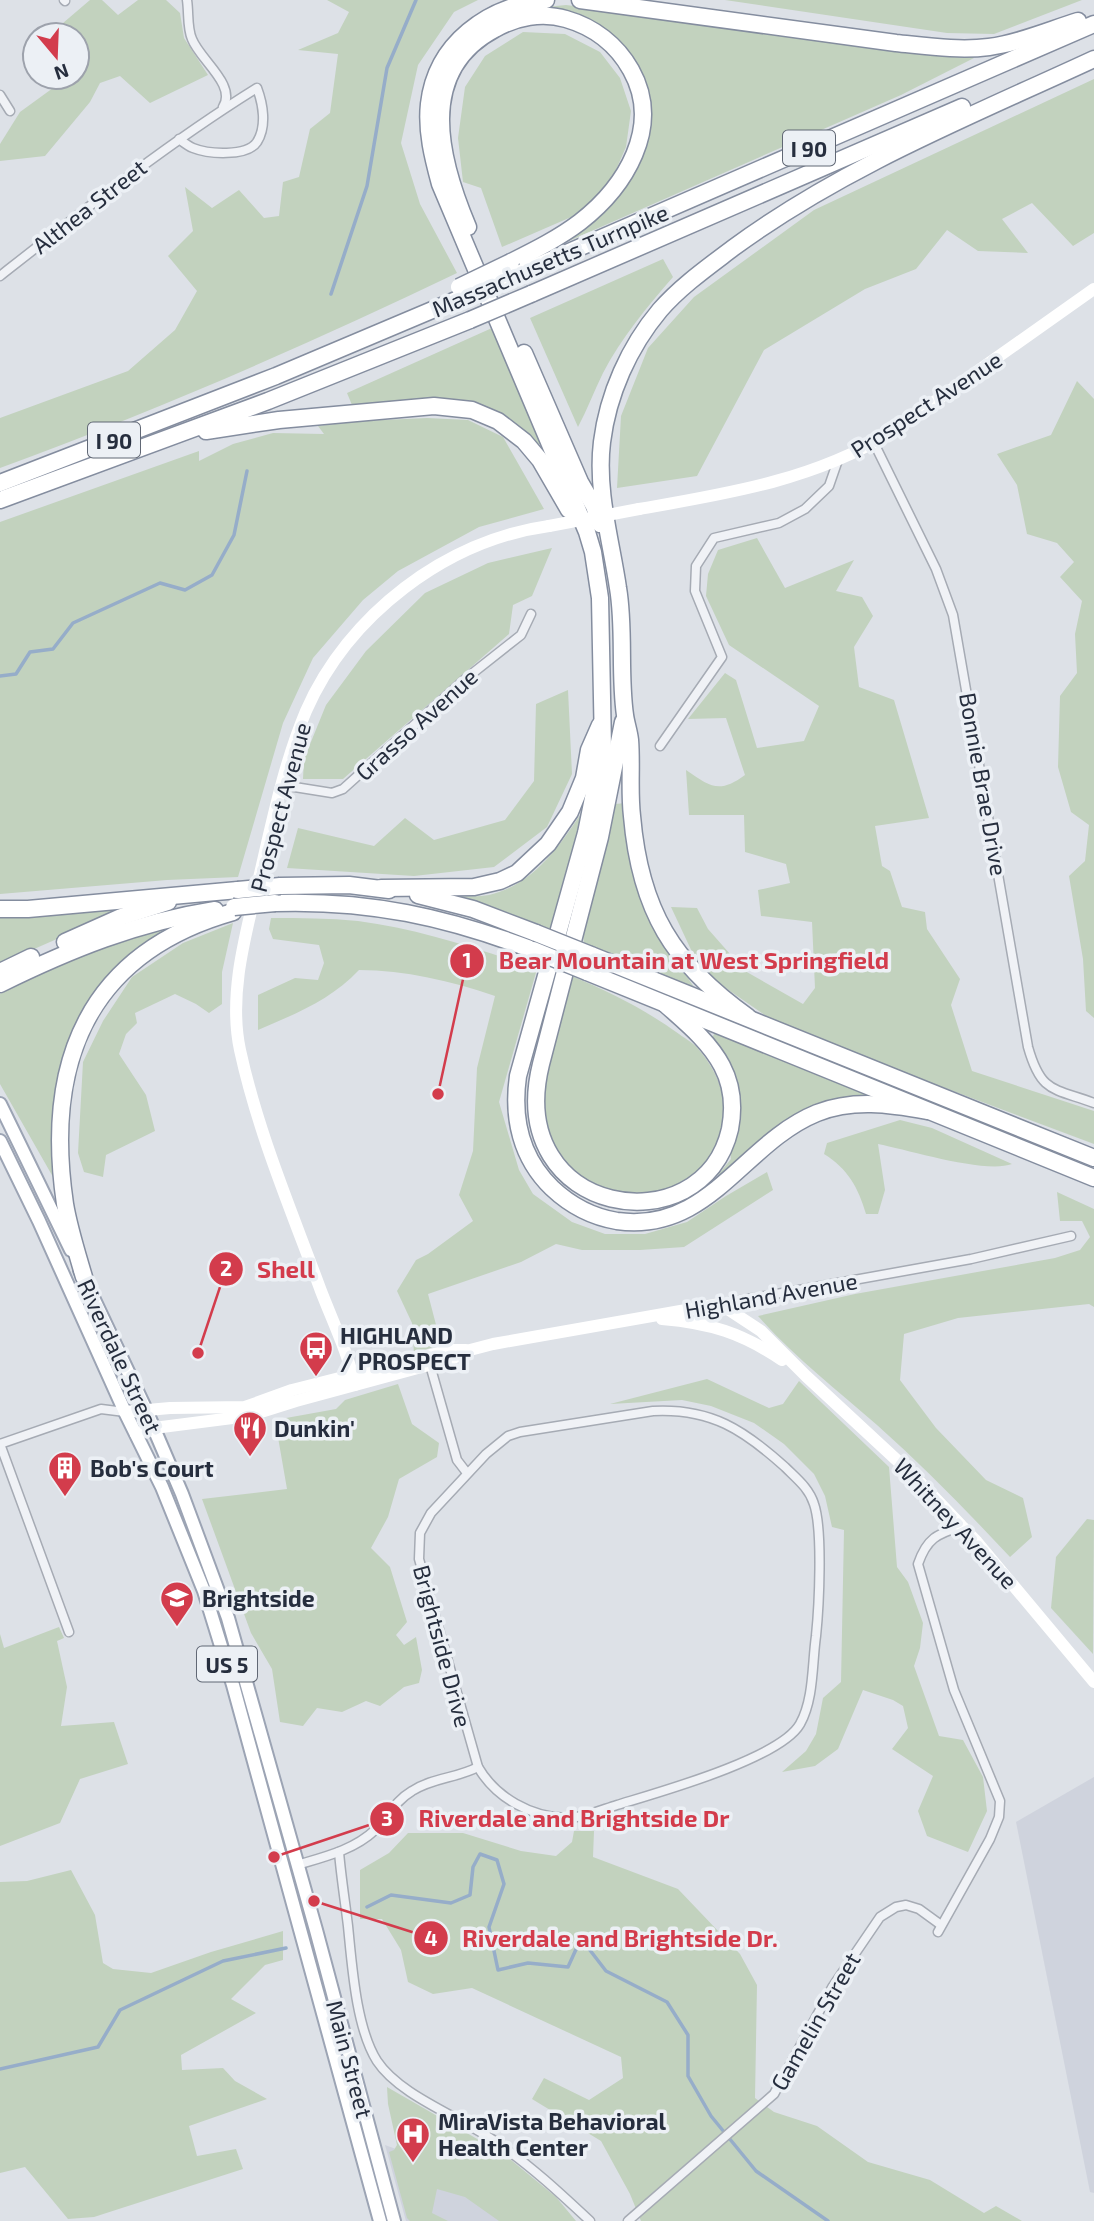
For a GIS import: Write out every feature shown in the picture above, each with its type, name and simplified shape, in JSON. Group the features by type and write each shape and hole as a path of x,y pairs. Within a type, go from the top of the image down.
{"highway":[{"path":"546,0 493,13 475,25 450,50 438,69 429,106 429,137 449,209 557,458 593,552 600,607 603,748 595,794 518,1076 517,1119 522,1142 541,1177 560,1196 585,1212 611,1220 649,1221 700,1203 785,1132 816,1114 865,1104 889,1104 927,1111"},
{"path":"580,0 896,43 967,48 1004,44 1094,15"},
{"path":"517,267 591,212 623,177 639,142 641,96 626,62 600,34 565,18 540,16 515,20 489,32 470,47 453,69 447,84 441,114 441,139 446,166 467,224 580,482 594,506 610,549"},
{"name":"Massachusetts Turnpike","path":"0,483 227,396 517,267 1094,24"},
{"name":"Massachusetts Turnpike","path":"0,500 268,401 470,320 1094,49"},
{"path":"748,1017 710,989 670,942 643,883 635,846 630,789 619,590 601,486 602,445 610,403 627,361 662,308 680,290 745,240 820,192 916,141 1094,59"},
{"path":"178,434 279,419 434,407 472,410 506,426 532,449 593,552"},
{"path":"625,715 600,836 535,1096 539,1130 552,1159 575,1183 605,1198 644,1201 665,1198 684,1190 716,1161 729,1133 732,1101 721,1064 701,1038 664,1004"},
{"path":"0,909 28,909 280,886 483,886 508,878 548,844 570,812 584,778 589,750 603,720"},
{"path":"381,888 449,902 537,933 1094,1158"},
{"path":"0,972 121,917 207,893"},
{"path":"0,984 117,933 162,920 267,904 332,902 404,911 468,926 533,950 1094,1178"},
{"path":"84,1277 66,1207 61,1163 63,1099 78,1039 86,1020 107,987 133,961 175,934 234,910"}],"main road":[{"name":"Prospect Avenue","path":"354,1380 251,1097 239,1045 237,1015 239,975 268,839 296,737 321,682 355,635 383,606 416,579 455,556 499,538 756,486 801,474 838,460 874,443 1094,289"},
{"name":"Riverdale Street","path":"0,1104 146,1410 201,1541 228,1618 306,1898"},
{"name":"Riverdale Street","path":"0,1140 180,1527 211,1612 233,1685 293,1902"},
{"name":"Highland Avenue","path":"125,1412 245,1406 292,1390 430,1365 470,1350 547,1333 720,1304"},
{"name":"Whitney Avenue","path":"720,1304 738,1306 806,1376 915,1476 1022,1594 1094,1682"},
{"path":"725,1329 738,1306"},
{"name":"Whitney Avenue","path":"644,1318 698,1322 725,1329 767,1350 806,1376"},
{"name":"Highland Avenue","path":"136,1434 154,1428 236,1419 450,1350 470,1350"},
{"name":"Main Street","path":"306,1898 394,2221"},
{"name":"Main Street","path":"293,1902 380,2221"}],"street":[{"path":"187,0 191,38 227,92 226,101 219,111"},
{"name":"Althea Street","path":"0,276 179,139 257,88 263,110 263,125 258,141 253,146 216,154 192,148 179,139"},
{"path":"0,95 10,111"},
{"name":"Bonnie Brae Drive","path":"874,443 936,569 953,615 1033,1064 1044,1082 1094,1103"},
{"path":"660,747 722,657 695,591 696,566 714,538 779,523 805,509 829,486 838,460"},
{"name":"Grasso Avenue","path":"282,785 328,793 340,791 464,680 520,635 531,614"},
{"name":"Highland Avenue","path":"738,1306 1071,1236"},
{"path":"430,1365 457,1460 467,1473"},
{"path":"69,1632 0,1444 102,1409 125,1412"},
{"name":"Brightside Drive","path":"660,1410 696,1414 726,1424 753,1439 809,1490 816,1507 819,1540 817,1625 807,1704 799,1726 761,1754 676,1787 577,1817 554,1817 525,1809 494,1788 478,1768 418,1550 420,1533 426,1520 467,1473 503,1438 520,1432 660,1410"},
{"name":"Gamelin Street","path":"628,2221 774,2094 833,1986 880,1917 896,1907 906,1905 919,1909 940,1928 990,1839 999,1817 1000,1801 954,1690 918,1564 923,1549 937,1534 962,1526"},
{"path":"297,1865 339,1852 364,1839 378,1827 391,1808 415,1789 478,1768"},
{"path":"339,1852 354,1981 369,2045 378,2061 391,2078 472,2125 499,2144 551,2185 590,2221"}],"shaded area":[{"path":"1094,1777 1094,2193 1090,2192 1016,1822"},
{"name":"MiraVista Behavioral Health Center","path":"385,2145 489,2183 535,2221 406,2221"}],"green space":[{"path":"90,0 102,0 118,15 138,0 166,0 180,13 184,38 208,75 150,103 120,76 100,83 90,102 45,156 0,161 0,144 20,112 49,91 91,91 91,21 65,21"},
{"path":"327,0 478,0 454,12 418,65 401,143 420,204 457,273 231,376 0,468 0,418 128,371 175,330 197,291 168,256 193,231 185,187 212,208 239,190 264,218 279,216 283,182 299,177 310,129 330,113 338,54 298,50 338,33 349,12"},
{"path":"725,0 1082,0 994,34 947,33"},
{"path":"566,5 974,58 901,95 553,248 604,209 630,180 647,142 650,120 617,40 525,9"},
{"path":"523,32 565,34 600,52 620,78 631,111 626,147 608,188 585,211 502,247 481,188 463,182 458,138 465,87 485,56"},
{"path":"1094,79 1094,233 1073,246 1032,203 1002,219 1028,253 978,251 947,230 916,269 865,289 764,350 697,476 617,488 621,416 648,348 694,297 814,210"},
{"path":"663,259 673,277 618,347 578,427 530,318"},
{"path":"492,328 543,442 538,445 500,414 471,402 420,399 352,405 347,393"},
{"path":"1077,381 1094,399 1094,1018 1086,1011 1083,959 1069,876 1085,861 1089,825 1071,812 1058,767 1060,696 1077,673 1075,634 1082,601 1060,577 1074,562 1057,543 1027,534 1017,485 997,454 1051,435"},
{"path":"427,418 468,420 503,437 544,509 479,527 398,571 363,600 313,658 283,723 238,877 0,894 0,522 199,451 199,461 233,444 273,433 324,434 318,426"},
{"path":"757,538 785,588 854,560 836,591 862,597 873,616 854,647 859,687 894,700 929,818 875,826 882,866 890,871 902,907 925,912 927,929 960,979 951,1005 972,1071 1094,1111 1094,1144 769,1018 701,971 671,907 697,908 708,929 745,971 803,1004 815,988 812,922 761,916 758,890 790,883 786,864 745,852 744,815 689,815 686,770 715,786 728,785 745,775 726,718 688,719 725,673 736,680 757,748 804,741 819,706 729,645 706,596 708,574 718,550"},
{"path":"552,548 532,596 513,605 509,634 343,779 303,779 304,759 326,705 366,651 425,593 488,563"},
{"path":"568,690 572,774 547,827 494,867 414,876 287,868 298,828 374,846 405,818 434,840 505,820 534,781 536,704"},
{"path":"626,803 633,873 641,900 656,932 694,987 584,943 583,936 615,804"},
{"path":"584,809 554,930 457,899 456,896 489,895 505,890 533,873 556,849"},
{"path":"111,910 116,913 0,964 0,916"},
{"path":"271,918 336,919 404,929 449,940 537,969 499,1102 519,1170 533,1194 572,1222 605,1234 645,1234 687,1222 767,1172 773,1190 684,1247 582,1250 556,1244 521,1262 428,1294 441,1344 414,1354 412,1323 397,1291 416,1260 473,1221 459,1195 473,1151 477,1068 495,996 428,977 359,970 324,998 258,1030 258,995 295,978 318,980 324,963 319,945 273,939 269,929"},
{"path":"233,923 222,972 222,1004 209,1013 175,994 135,1013 137,1023 126,1034 119,1054 146,1095 155,1131 106,1155 103,1177 84,1172 78,1153 83,1062 103,1021 132,977 183,943"},
{"path":"175,925 150,940 114,972 84,1011 55,1150 53,1177 0,1084 0,994 86,955"},
{"path":"572,976 627,1002 666,1025 696,1046 712,1068 724,1105 723,1124 718,1141 709,1158 695,1172 668,1189 637,1196 608,1190 585,1179 571,1168 559,1155 551,1140 545,1114 546,1075"},
{"path":"715,1032 872,1095 874,1099 845,1099 722,1178 718,1175 731,1159 740,1106 732,1071 712,1038"},
{"path":"900,1120 932,1128 1012,1164 966,1164 878,1144 885,1190 878,1214 866,1214 851,1180 840,1166 824,1154 827,1143"},
{"path":"1057,1192 1094,1209 1094,1307 1089,1304 958,1318 904,1334 900,1380 936,1428 986,1480 1023,1498 1032,1537 1010,1557 912,1457 801,1359 758,1316 855,1294 1055,1258 1080,1250 1090,1237 1082,1221 1060,1221"},
{"path":"707,1379 769,1408 783,1404 799,1381 889,1467 897,1567 908,1582 923,1623 920,1648 914,1666 939,1736 963,1740 983,1777 987,1811 968,1852 927,1836 918,1811 933,1776 892,1749 908,1728 903,1706 893,1700 863,1690 838,1749 815,1766 782,1772 806,1751 816,1734 823,1698 841,1682 844,1530 832,1527 825,1496 814,1474 784,1444 754,1423 711,1406 682,1400 610,1404"},
{"path":"398,1384 412,1424 439,1443 437,1457 399,1479 388,1517 371,1548 390,1567 407,1622 396,1635 404,1645 416,1637 422,1670 419,1683 404,1687 380,1706 366,1701 342,1712 317,1708 303,1726 280,1722 272,1669 251,1633 202,1499 287,1489 275,1420 336,1409 345,1400"},
{"path":"1087,1519 1094,1520 1093,1654 1051,1608 1056,1557"},
{"path":"59,1627 64,1638 57,1641 67,1687 61,1726 114,1722 128,1764 80,1779 60,1823 0,1846 0,1634 4,1648"},
{"path":"574,1831 594,1831 593,1857 678,1889 740,1954 757,1985 755,2098 774,2112 817,2126 868,2162 930,2180 984,2213 996,2206 1022,2221 641,2221 630,2194 601,2141 532,2099 544,2078 589,2100 623,2078 621,2057 472,1988 433,1994 408,1982 401,1950 382,1919 360,1919 360,1870 389,1853 408,1833 463,1833 521,1851 556,1856 572,1842"},
{"path":"71,1870 95,1915 103,1963 113,1969 151,1973 283,1931 283,1960 265,1965 231,1999 256,2013 181,2055 182,2070 223,2068 235,2081 267,2099 189,2126 197,2156 236,2149 243,2169 94,2217 68,2219 25,2167 0,2173 0,1882 27,1881"},
{"path":"387,2087 505,2155 556,2197 576,2221 499,2221 465,2197 437,2189 432,2213 448,2221 410,2221 389,2152 397,2145"}],"waterway":[{"path":"331,294 367,186 387,68 416,0"},
{"path":"0,676 16,674 30,652 53,649 73,623 160,583 185,590 212,575 234,535 247,471"},
{"path":"367,1907 391,1895 451,1903 470,1895 473,1867 480,1854 497,1860 504,1884 489,1927 498,1970 528,1963 568,1967 578,1945 586,1945 606,1971 667,2002 688,2035 688,2076 711,2116 756,2171 828,2221"},
{"path":"0,2069 98,2047 120,2010 223,1961 286,1948"}],"place":[{"name":"Bear Mountain at West Springfield","path":"438,1094"},
{"name":"Shell","path":"198,1353"},
{"name":"HIGHLAND / PROSPECT","path":"316,1378"},
{"name":"Dunkin'","path":"250,1458"},
{"name":"Bob's Court","path":"65,1498"},
{"name":"Brightside","path":"177,1628"},
{"name":"Riverdale and Brightside Dr","path":"274,1857"},
{"name":"Riverdale and Brightside Dr.","path":"314,1901"},
{"name":"MiraVista Behavioral Health Center","path":"413,2164"}]}
